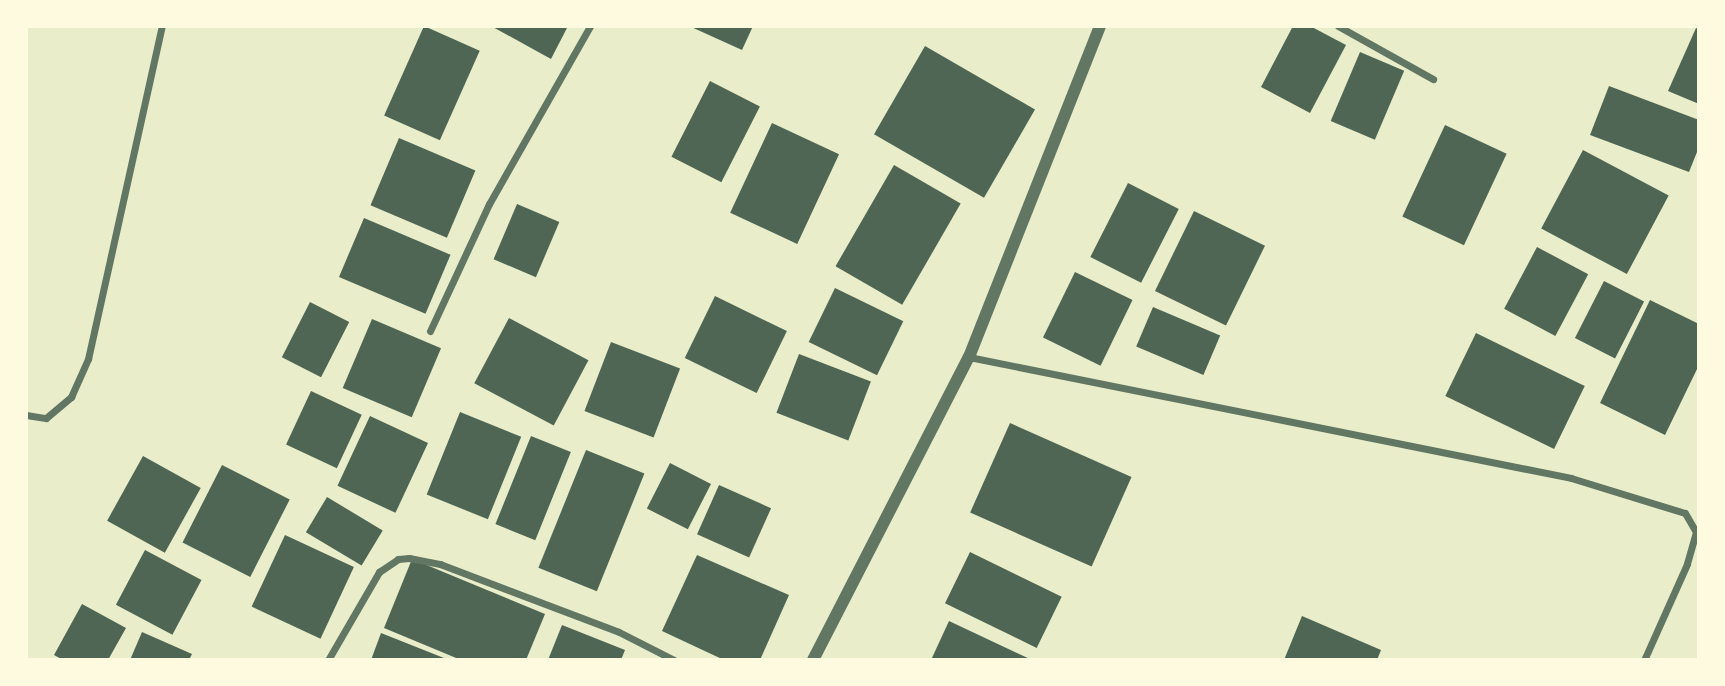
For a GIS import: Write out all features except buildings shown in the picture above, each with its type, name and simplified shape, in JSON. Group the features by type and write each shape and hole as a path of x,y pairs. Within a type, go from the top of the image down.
{"street":[{"path":"26,415 46,418 71,397 88,359 162,26"},
{"path":"430,331 489,204 590,26"},
{"path":"813,660 969,357 1100,26"},
{"path":"1338,26 1433,79"},
{"path":"969,357 1571,478 1685,513 1697,532 1687,564 1644,660"},
{"path":"328,660 379,572 398,559 409,558 440,564 619,632 674,660"}]}
